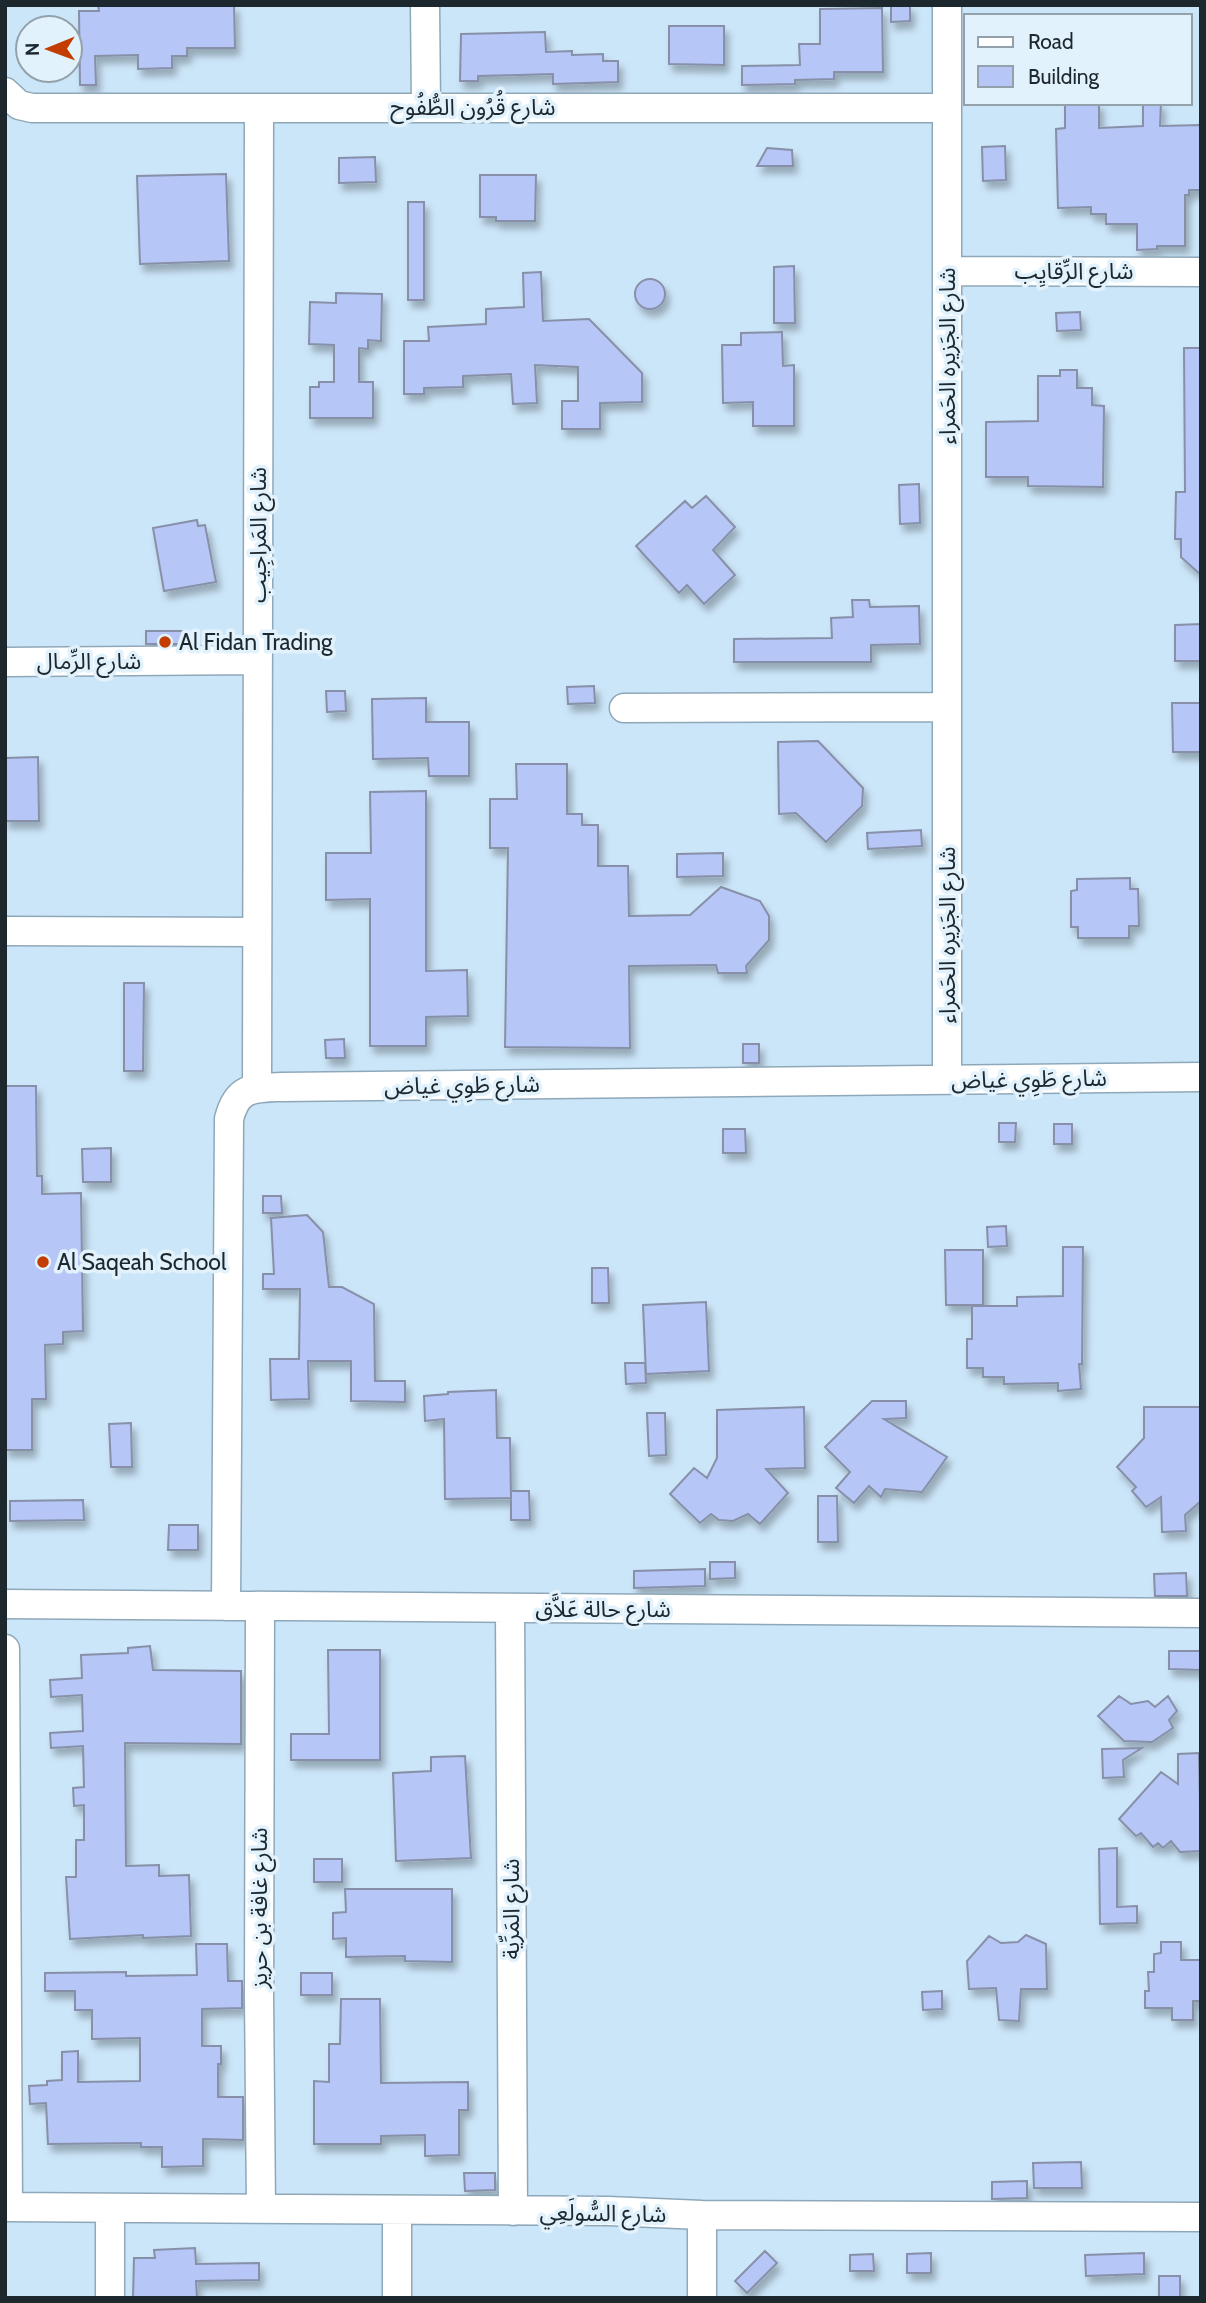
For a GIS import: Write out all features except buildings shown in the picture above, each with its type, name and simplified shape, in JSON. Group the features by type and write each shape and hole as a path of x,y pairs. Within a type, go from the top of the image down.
{"street":[{"path":"425,5 426,108"},
{"name":"شارع الجَزيره الحَمراء","path":"947,5 947,1079"},
{"name":"شارع قُرُون الطُّفُوح","path":"5,92 19,105 32,108 947,108"},
{"name":"شارع المَراجِيب","path":"257,1088 259,108"},
{"name":"شارع الرِّقايِب","path":"947,271 1201,272"},
{"name":"شارع الرِّمال","path":"5,662 258,660"},
{"path":"624,708 947,707"},
{"path":"5,931 257,932"},
{"name":"شارع طَوِي غياض","path":"257,1088 1201,1077"},
{"path":"226,1606 229,1119 236,1098 245,1091 257,1088"},
{"name":"شارع حالة عَلاَّق","path":"5,1604 1201,1613"},
{"name":"شارع غافة بن حريز","path":"260,1606 261,2209"},
{"name":"شارع المَرِّية","path":"510,1608 513,2211"},
{"path":"5,1649 6,2207"},
{"name":"شارع السُّولَعِي","path":"6,2207 702,2215 1201,2217"},
{"path":"110,2208 110,2298"},
{"path":"397,2210 397,2298"},
{"path":"702,2215 702,2298"}],"place":[{"name":"Al Fidan Trading","path":"165,642"},
{"name":"Al Saqeah School","path":"43,1262"}]}
